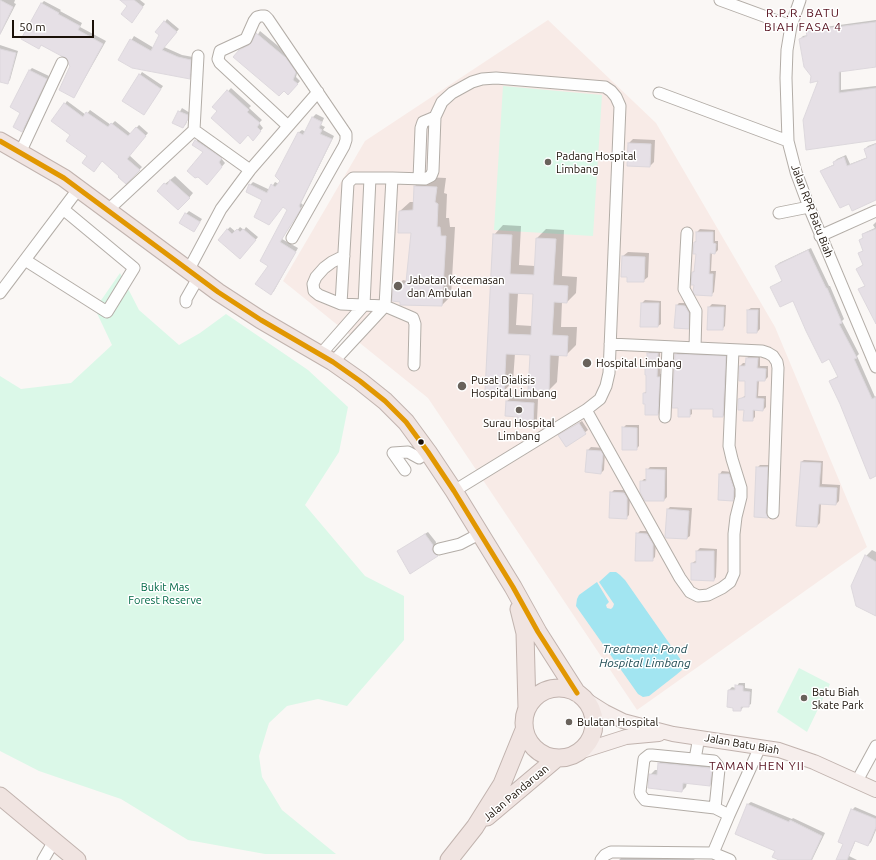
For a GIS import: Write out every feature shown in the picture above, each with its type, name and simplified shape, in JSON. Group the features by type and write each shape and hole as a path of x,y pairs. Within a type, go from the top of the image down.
{"highway":[{"path":"0,142 64,178 194,275 261,320 326,358 360,381 385,401 406,422 428,452 481,533 513,587 538,632 591,711 594,722 592,734 587,744 579,752 568,757 557,758 546,756 536,750 528,741 524,730 524,719 527,708 525,633 513,587"},
{"path":"527,708 534,698 543,692 554,688 566,689 581,697"},
{"name":"Jalan Pandaruan","path":"449,860 475,827 502,784 524,730"},
{"name":"Jalan Pandaruan","path":"475,827 557,758"},
{"path":"0,796 77,860"}],"main road":[{"path":"581,697 622,721 673,734"},
{"path":"579,752 626,737 673,734"},
{"name":"Jalan Batu Biah","path":"673,734 779,750 814,762 876,790"}],"street":[{"path":"720,0 791,26"},
{"name":"Jalan RPR Batu Biah","path":"800,0 791,26 787,50 786,78 788,141 796,172 808,207 876,367"},
{"path":"288,126 220,63 218,55 220,51 244,40 257,17 265,16 346,134 346,140 292,238"},
{"path":"108,210 194,130 198,56"},
{"path":"20,153 62,63"},
{"path":"342,304 348,183 353,178 420,179 428,178 433,174 435,116 442,102 452,93 472,82 482,79 496,78 605,87 616,97 620,106 609,374 606,386 600,399 586,410 454,491"},
{"path":"186,302 186,299 194,285 194,275 221,209 250,170 318,92"},
{"path":"659,93 788,141"},
{"path":"194,130 250,170"},
{"path":"326,358 364,305 370,178"},
{"path":"326,358 385,306 392,178"},
{"path":"0,293 79,188"},
{"path":"779,213 808,207"},
{"path":"25,260 107,312 134,268 63,209"},
{"path":"820,236 876,211"},
{"path":"687,233 684,289 696,311 695,348"},
{"path":"344,256 332,262 316,277 313,284 314,291 319,295 342,304 385,306 410,317 414,321 414,365"},
{"path":"610,344 733,350 768,353 773,356 778,368 773,513"},
{"path":"665,417 668,347"},
{"path":"586,410 680,578 690,592 698,596 708,595 730,582 734,572 734,534 741,497 741,488 733,464 730,446 733,350"},
{"path":"405,470 393,453 408,452 419,458 428,452"},
{"path":"439,548 460,544 481,533"},
{"path":"695,759 699,737"},
{"path":"857,781 876,746"},
{"path":"713,853 760,747"},
{"path":"715,808 717,763 711,760 652,754 646,756 643,762 640,795 645,800 715,808 729,815"},
{"path":"43,860 54,841"},
{"path":"601,860 605,855 611,852 713,853 730,860"}],"shaded area":[{"name":"Hospital Limbang","path":"548,20 656,123 775,327 867,547 637,710 428,398 283,281 365,141"}],"green space":[{"name":"Padang Hospital Limbang","path":"503,86 602,95 593,236 494,230"},
{"name":"Bukit Mas Forest Reserve","path":"120,273 139,310 179,345 200,333 226,314 308,370 348,407 339,452 305,505 365,576 404,596 404,640 347,706 318,699 287,706 269,723 259,756 262,777 282,810 336,854 265,854 188,840 121,799 39,771 0,751 0,376 21,389 71,383 112,345 95,309"},
{"name":"Batu Biah Skate Park","path":"799,668 830,684 807,732 777,712"}],"water":[{"name":"Treatment Pond Hospital Limbang","path":"610,572 616,572 625,580 683,663 682,670 649,696 643,697 638,694 576,606 579,595 597,582 609,602 606,605 607,608 611,609 613,607 614,604 599,582"}],"building":[{"path":"0,0 13,7 0,34"},
{"path":"120,0 134,0 143,7 132,23 121,14 127,6"},
{"path":"41,3 80,26 78,30 103,44 74,98 59,90 70,66 67,59 41,45 39,49 21,39"},
{"path":"164,21 177,32 162,50 178,57 191,60 190,79 132,68 118,60 130,39 151,51 159,35 155,32"},
{"path":"876,22 876,67 839,72 839,93 876,88 876,140 806,150 803,120 818,81 810,83 811,76 804,67 799,39 807,36 806,31"},
{"path":"256,33 286,58 296,72 293,80 298,84 288,95 284,91 279,96 233,57 239,50 252,42"},
{"path":"0,49 16,53 8,84 0,82"},
{"path":"29,70 47,79 22,132 13,127 20,113 10,107"},
{"path":"139,74 161,89 144,115 122,101"},
{"path":"227,90 249,110 247,112 260,123 257,127 261,131 253,141 248,135 240,144 211,118 217,111 212,107"},
{"path":"64,103 83,117 86,112 108,127 111,123 128,136 136,127 146,136 127,159 140,170 126,184 102,161 94,172 82,163 87,156 66,141 70,135 51,121"},
{"path":"178,111 188,115 188,119 183,128 172,123"},
{"path":"312,117 322,122 319,128 322,130 320,134 332,139 299,206 301,209 280,242 296,252 271,295 255,284 268,266 260,261 287,210 283,207 269,225 254,217 262,200 246,192 249,184 267,193 271,184 275,187 280,181 275,176 298,132 303,135"},
{"path":"195,140 222,158 219,162 222,167 207,185 198,177 195,178 187,171 203,152 192,145"},
{"path":"628,143 651,144 650,167 627,166"},
{"path":"876,144 876,200 852,211 849,204 840,208 820,171 834,165 833,162 844,157 847,166 867,158 864,149"},
{"path":"170,180 190,198 178,210 157,191 164,183 167,185"},
{"path":"414,186 437,187 435,202 438,204 437,227 440,227 441,236 446,236 442,306 400,305 400,302 392,301 393,289 400,290 406,282 411,233 398,233 399,211 413,210"},
{"path":"185,213 200,222 194,232 179,223"},
{"path":"227,229 232,234 237,229 240,232 243,229 256,240 240,259 218,240"},
{"path":"876,229 876,324 858,289 865,286 856,269 863,265 858,253 863,251 859,240 863,238 862,234"},
{"path":"696,232 713,232 713,243 716,244 715,254 710,253 709,274 713,274 712,296 695,295 693,292 694,285 691,285 696,254 693,254 694,242 696,242"},
{"path":"493,234 512,235 510,274 534,275 536,238 556,239 553,285 568,286 567,303 554,302 552,335 568,336 567,356 550,355 549,392 528,391 530,355 506,354 504,392 485,391","holes":["509,293 533,294 531,335 508,334"]},
{"path":"808,250 827,288 842,323 839,324 857,358 854,359 872,399 876,397 876,476 870,479 840,404 829,381 838,377 829,359 822,363 793,301 780,307 770,287 782,281 775,266"},
{"path":"622,256 645,257 644,282 627,282 627,277 621,277"},
{"path":"641,303 659,303 658,327 640,327"},
{"path":"676,305 685,306 689,313 689,329 674,328"},
{"path":"708,307 724,307 723,330 707,330"},
{"path":"747,310 758,310 757,333 747,333"},
{"path":"647,353 658,353 657,377 660,377 658,415 645,415 645,404 643,404 643,393 646,393 645,363 647,363"},
{"path":"675,354 726,356 723,417 713,417 713,409 690,409 690,417 678,417 678,408 672,408"},
{"path":"746,358 758,358 757,368 766,369 765,381 757,381 756,398 764,399 763,411 753,410 753,421 743,421 744,410 738,410 738,399 745,397 745,381 739,381 739,366 745,366"},
{"name":"Surau Hospital Limbang","path":"506,401 534,403 533,426 517,426 518,417 505,416"},
{"path":"579,423 586,434 566,447 558,435"},
{"path":"622,427 637,428 637,450 622,450"},
{"path":"587,450 601,451 603,454 601,474 585,472"},
{"path":"801,462 821,463 819,487 837,488 836,505 819,504 817,527 796,526"},
{"path":"756,467 768,467 766,513 768,518 754,517"},
{"path":"646,469 665,470 664,501 645,501 640,492 640,481 646,481"},
{"path":"719,474 729,474 734,489 733,501 718,500"},
{"path":"610,492 624,493 627,498 627,519 609,518"},
{"path":"667,509 689,511 687,539 666,538"},
{"path":"636,533 647,534 653,544 653,561 635,561"},
{"path":"425,534 433,545 432,550 438,556 410,574 397,551"},
{"path":"696,551 714,551 714,581 691,580 691,563 696,563"},
{"path":"865,555 876,562 876,616 856,606 851,586"},
{"path":"735,685 743,686 743,691 750,692 749,707 741,707 741,711 733,711 733,708 727,707 728,690 735,690"},
{"path":"658,763 710,768 712,770 710,786 683,783 682,792 648,788 649,774 657,775"},
{"path":"747,804 789,822 790,820 822,836 811,860 779,860 772,857 775,851 735,834"},
{"path":"851,809 876,819 876,827 868,846 855,841 847,860 836,860 843,844 838,842"}],"transit line":[{"path":"0,141 64,178 218,292 261,320 333,362 385,401 406,422 454,491 513,587 538,632 577,693"}],"place":[{"name":"Padang Hospital Limbang","path":"548,162"},
{"name":"Jabatan Kecemasan dan Ambulan","path":"398,286"},
{"name":"Hospital Limbang","path":"587,363"},
{"name":"Pusat Dialisis Hospital Limbang","path":"462,386"},
{"name":"Surau Hospital Limbang","path":"519,410"},
{"name":"Batu Biah Skate Park","path":"804,698"},
{"name":"Bulatan Hospital","path":"569,722"}],"district":[{"name":"R.P.R. BATU BIAH FASA 4","path":"803,20"},
{"name":"TAMAN HEN YII","path":"757,766"}]}
